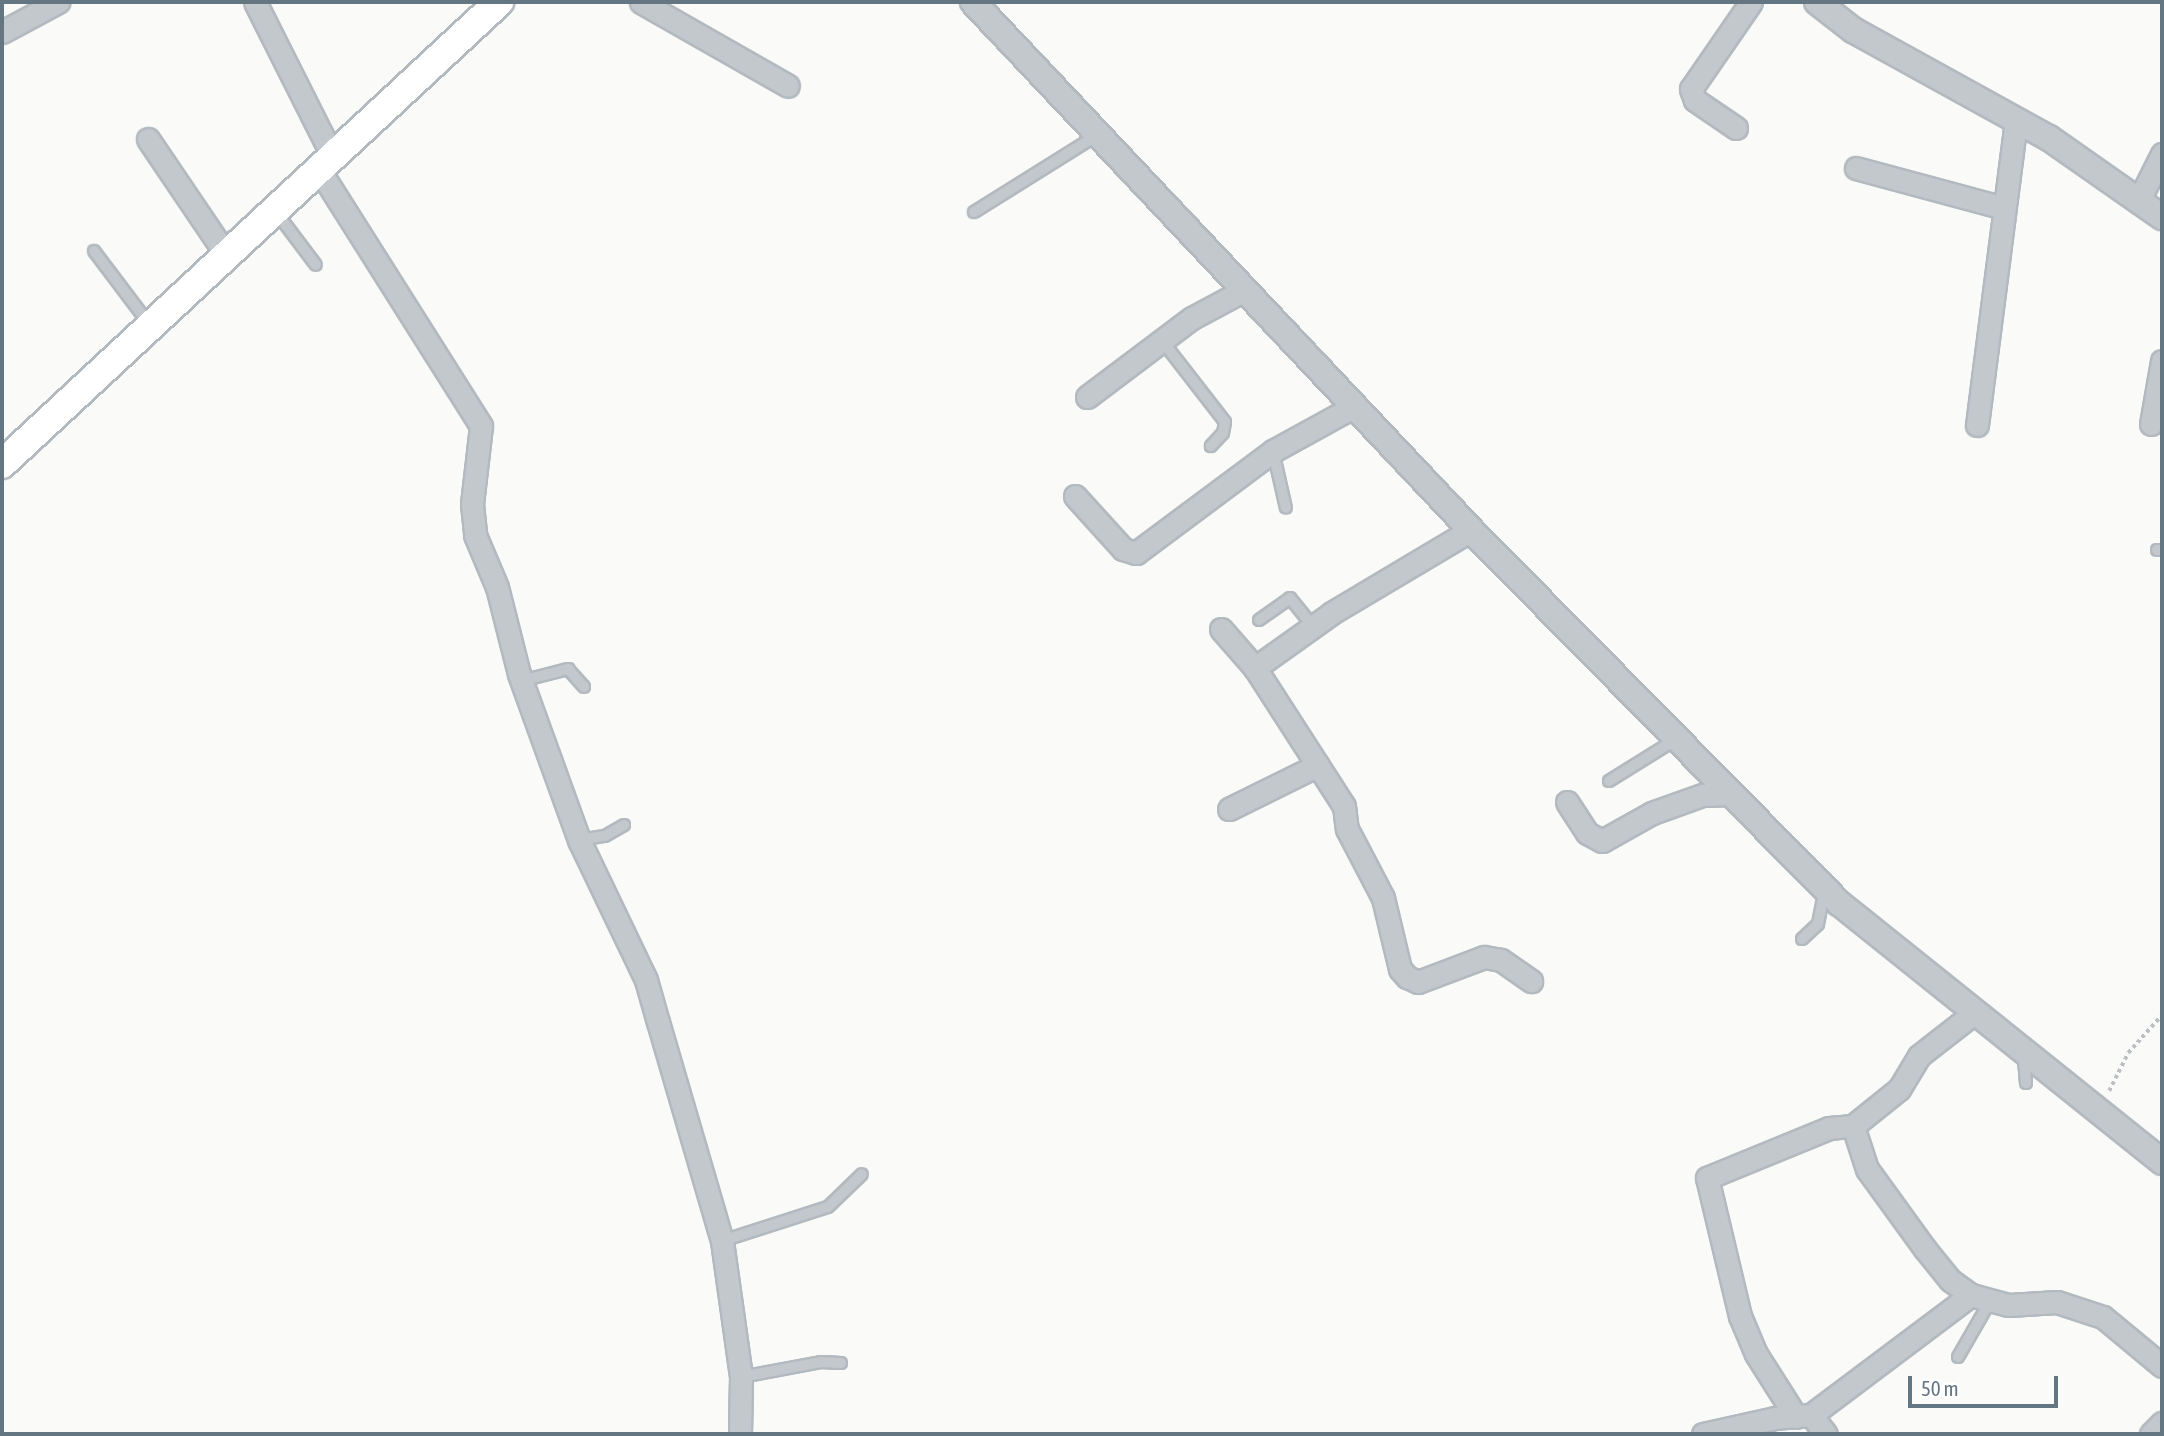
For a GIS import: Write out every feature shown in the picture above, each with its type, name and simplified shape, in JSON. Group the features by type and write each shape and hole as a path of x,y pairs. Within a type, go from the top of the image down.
{"main road":[{"path":"2,464 494,4"}],"street":[{"path":"4,27 58,2"},
{"path":"255,2 325,162 481,426 472,504 475,535 497,587 522,681 579,840 646,980 722,1241 741,1377 737,1434"},
{"path":"641,2 788,86"},
{"path":"973,2 1247,289 1471,530 1828,892 1974,1013 2032,1073 2099,1112 2162,1162"},
{"path":"1736,128 1695,100 1691,89 1751,2"},
{"path":"1817,2 1853,30 2079,158 2162,218"},
{"path":"1977,425 2016,120"},
{"path":"148,139 226,254"},
{"path":"2138,202 2162,155"},
{"path":"1856,168 2004,208"},
{"path":"1087,397 1192,318 1247,289"},
{"path":"2151,424 2162,361"},
{"path":"1074,496 1123,550 1136,553 1273,452 1355,406"},
{"path":"1255,668 1313,626 1471,530"},
{"path":"1221,629 1255,668 1344,806 1347,829 1383,898 1401,969 1407,977 1419,982 1484,957 1501,960 1531,981"},
{"path":"1229,809 1318,765"},
{"path":"1567,802 1587,833 1599,841 1652,813 1702,795 1732,794"},
{"path":"1826,1434 1804,1416 1756,1354 1740,1316 1707,1178 1829,1128 1853,1126 1899,1089 1919,1056 1974,1013"},
{"path":"1853,1126 1867,1169 1950,1280 1980,1299 2057,1302 2103,1317 2162,1366"},
{"path":"1703,1434 1804,1416 1980,1299"},
{"path":"2151,1434 2162,1423"}],"lane":[{"path":"974,212 1099,134"},
{"path":"274,209 316,265"},
{"path":"94,251 150,325"},
{"path":"1163,342 1225,422 1223,433 1211,446"},
{"path":"1273,452 1286,508"},
{"path":"1259,620 1290,598 1313,626"},
{"path":"522,681 568,669 584,687"},
{"path":"1609,781 1678,738"},
{"path":"579,840 605,836 624,825"},
{"path":"1802,939 1818,924 1823,898 1828,892"},
{"path":"722,1241 828,1207 862,1174"},
{"path":"1958,1357 1980,1299"},
{"path":"741,1377 841,1363"}],"path":[{"path":"2099,1112 2128,1053 2162,1015"}]}
